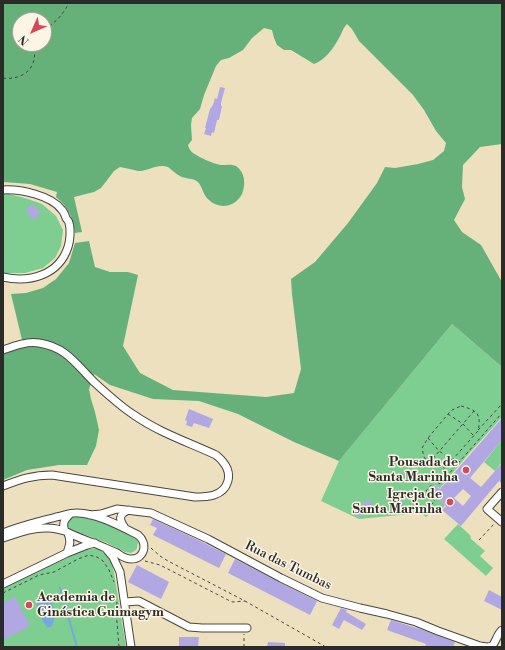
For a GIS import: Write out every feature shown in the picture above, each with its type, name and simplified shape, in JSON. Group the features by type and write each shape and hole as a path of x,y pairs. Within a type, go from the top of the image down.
{"street":[{"path":"3,190 11,189 32,193 50,199 61,209 69,223 70,241 66,255 56,267 46,274 34,278 20,279 3,277"},
{"path":"3,350 23,344 37,343 50,346 64,352 109,396 133,415 155,428 216,455 223,461 229,476 228,482 223,490 214,495 205,497 196,497 52,474 25,478 3,486"},
{"path":"502,492 487,509 502,522"},
{"name":"Rua das Tumbas","path":"90,515 101,514 117,509 151,512 208,539 322,598 416,622 480,646 492,646 502,630"},
{"path":"125,528 120,522 121,516 123,512 130,510"},
{"path":"3,533 77,513 90,515 125,528 142,538 144,542 144,550 141,555 122,566 120,572 121,601 132,647"},
{"path":"67,553 70,545 70,539 63,527 64,522 70,514"},
{"path":"3,538 38,528 51,528 66,532 132,559"},
{"path":"3,584 67,553 94,543"},
{"path":"105,547 113,557 120,572"},
{"path":"121,601 139,601 189,627 245,628"}],"path":[{"path":"52,24 59,18 69,3"},
{"path":"3,78 14,78 23,75 32,66 34,52"},
{"path":"402,493 406,493 423,513 435,501 426,491 502,404"},
{"path":"445,468 432,466 428,463 424,457 422,448 428,438 448,414 452,410 461,406 473,409 478,416 480,423 478,431"},
{"path":"428,463 474,411"},
{"path":"435,480 440,484 502,413"},
{"path":"448,414 463,424 474,436"},
{"path":"428,438 439,451 452,461"},
{"path":"480,540 493,525"},
{"path":"142,538 156,552 165,558 326,647"},
{"path":"3,593 39,575 54,572 78,559 89,555 103,560 115,584"},
{"path":"132,559 160,565 230,601 245,601"},
{"path":"119,647 116,610 121,601"},
{"path":"244,647 245,628"}],"green space":[{"path":"3,3 502,3 502,144 480,147 463,165 462,187 465,199 454,220 462,232 481,245 502,282 502,367 452,324 339,461 294,442 238,414 199,401 153,399 110,385 94,374 89,389 99,430 96,446 87,465 59,465 27,470 3,480 3,351 23,344 11,294 26,293 43,288 56,279 69,263 75,243 89,241 95,267 110,272 128,272 138,275 123,346 140,373 173,390 266,397 294,393 301,369 291,279 315,262 348,223 377,183 385,167 395,168 433,160 444,151 446,143 436,131 413,95 359,41 352,29 347,24 329,53 314,64 291,50 284,50 277,45 272,30 264,28 252,38 243,50 229,58 221,60 216,66 200,109 192,118 192,140 188,145 191,151 214,163 236,166 243,175 244,186 242,194 235,202 227,206 213,203 207,198 198,182 193,179 180,176 168,167 161,166 138,171 120,167 114,171 101,188 94,192 74,197 82,232 75,233 73,222 67,209 56,197 57,192 30,184 3,182"},
{"path":"5,193 42,204 56,216 63,230 61,246 55,258 43,268 25,273 3,273 3,194"},
{"path":"452,324 502,367 502,417 440,488 435,485 430,491 445,505 442,509 437,507 426,517 421,513 359,519 321,501 339,461"},
{"path":"502,440 502,462 495,471 484,462"},
{"path":"79,515 109,524 135,537 138,542 136,550 131,553 125,552 105,542 73,532 68,527 68,522 71,517"},
{"path":"458,524 470,535 471,539 485,551 480,556 493,568 486,576 444,539"},
{"path":"88,548 100,549 111,561 126,647 3,647 3,588"}],"water":[{"path":"403,502 404,509 389,510 389,503"},
{"path":"41,595 49,600 54,608 55,613 51,627 47,627 39,612 37,600 38,596"}],"building":[{"path":"220,87 225,88 221,103 222,106 219,120 217,120 214,133 212,132 211,136 204,134 205,128 210,109 215,98 217,99"},
{"path":"32,204 41,213 33,220 25,210"},
{"path":"189,409 213,419 209,428 194,423 192,427 186,425 187,421 185,420"},
{"name":"Pousada de Santa Marinha","path":"502,418 502,440 470,478 481,487 502,463 502,484 499,481 461,526 442,510 446,506 430,491 435,485 440,489","holes":["463,489 471,496 463,506 454,498"]},
{"path":"370,500 374,510 357,517 353,508"},
{"path":"153,519 226,554 219,568 153,535 157,528 150,525"},
{"path":"235,559 317,601 310,615 228,573"},
{"path":"137,565 169,582 161,599 128,582"},
{"path":"489,590 502,597 502,610 484,601"},
{"path":"15,597 30,626 3,640 3,603"},
{"path":"341,608 347,610 346,612 366,624 362,630 344,620 339,629 332,625"},
{"path":"391,620 455,642 453,647 425,647 426,644 387,630"},
{"path":"179,637 199,637 198,647 179,647"},
{"path":"268,642 285,643 285,647 267,647"}],"waterway":[{"path":"60,588 77,647"}],"place":[{"name":"Pousada de Santa Marinha","path":"466,470"},
{"name":"Igreja de Santa Marinha","path":"450,502"},
{"name":"Academia de Ginástica Guimagym","path":"29,605"}]}
